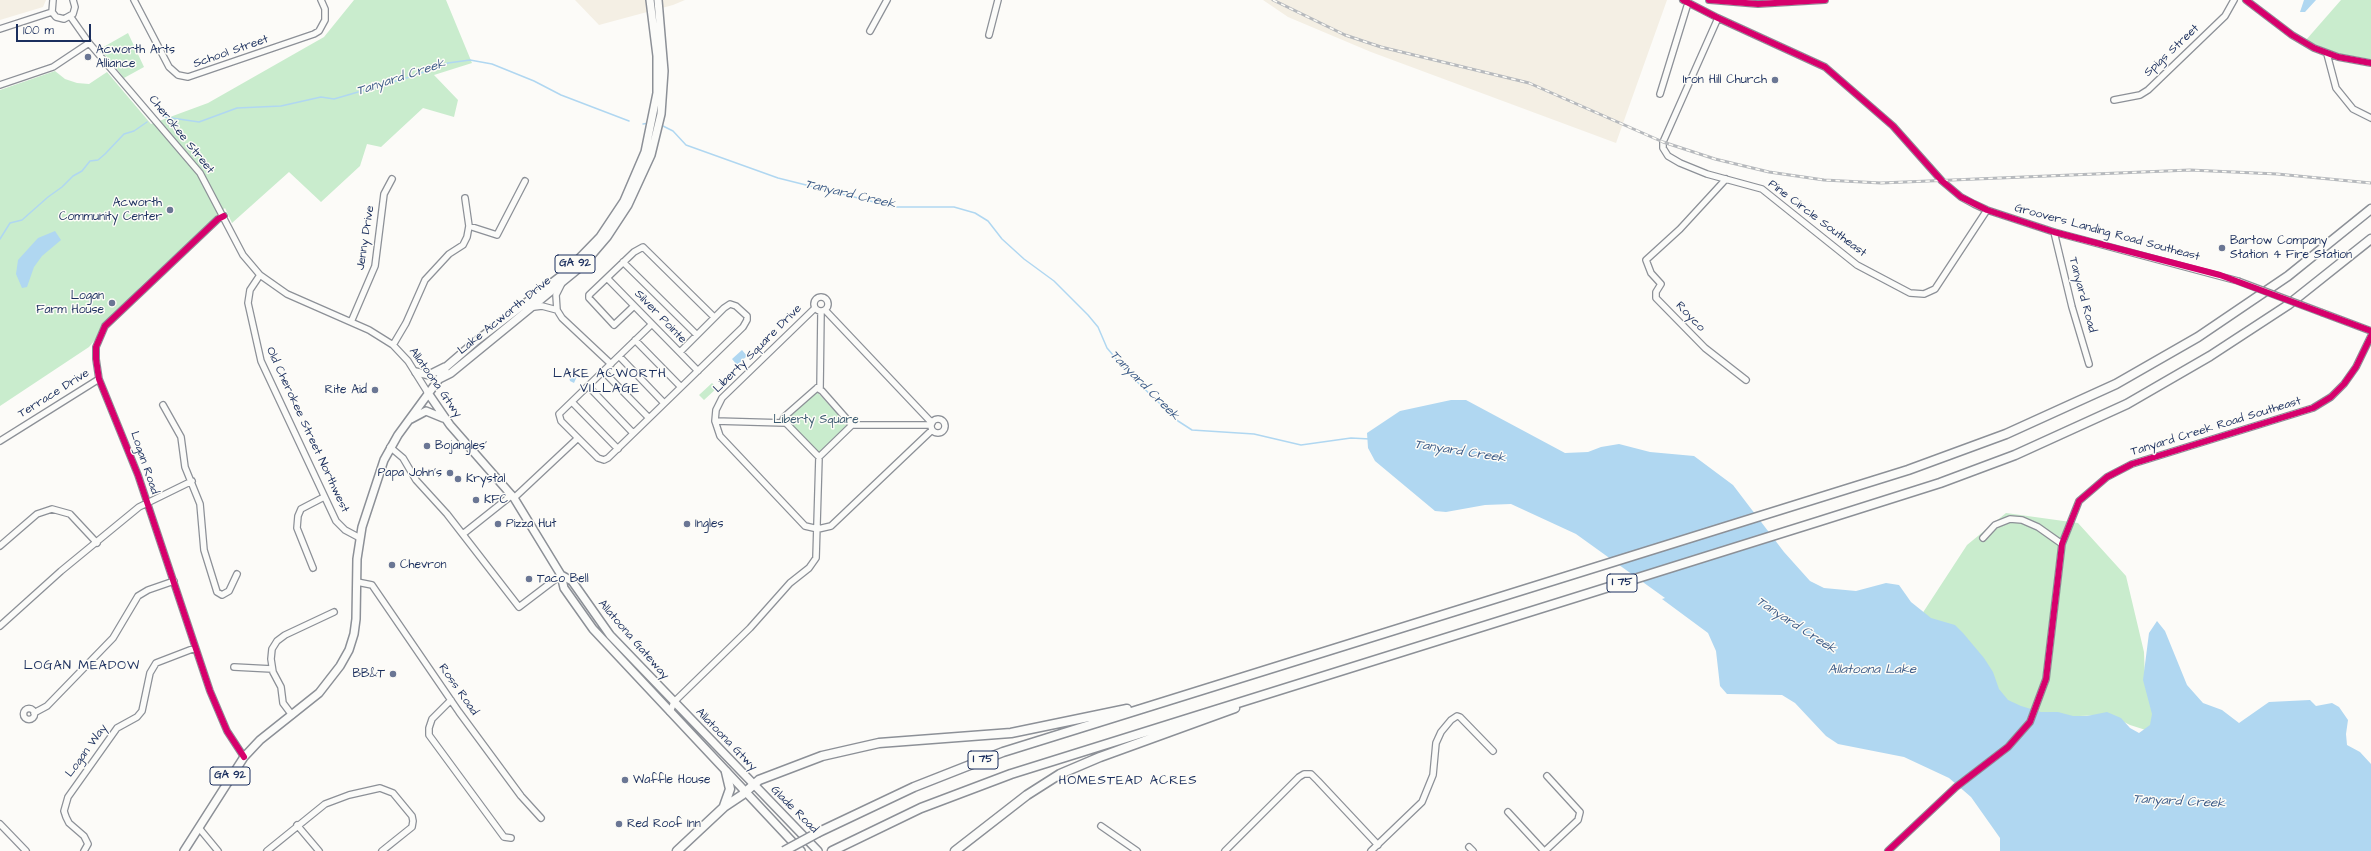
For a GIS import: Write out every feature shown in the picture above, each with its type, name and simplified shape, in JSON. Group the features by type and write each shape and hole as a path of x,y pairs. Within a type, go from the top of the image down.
{"highway":[{"name":"I 75","path":"784,851 819,832 914,787 963,767 1154,704 1901,472 2006,434 2116,384 2204,334 2288,276 2371,209"},
{"name":"I 75","path":"833,850 921,808 997,779 1940,483 2015,455 2127,404 2210,356 2288,304 2371,239"},
{"path":"955,851 1027,795 1060,774 1100,757 1221,714 1269,693"},
{"path":"677,851 724,807 745,793 758,780 802,762 843,750 879,743 1011,733 1154,704"},
{"path":"724,807 730,789 726,772"}],"main road":[{"name":"Lake Acworth Drive","path":"650,0 660,94"},
{"name":"Lake Acworth Drive","path":"440,379 451,373 561,285 596,251 619,221 637,189 648,153 660,94 663,47 658,0"},
{"name":"Lake Acworth Drive","path":"184,851 244,757 260,740 292,715 328,682 348,650 354,634 360,538 372,493 390,447 428,393 440,379 446,367 475,342 555,282 589,249 608,226 624,201 648,153"},
{"path":"416,372 429,375 446,367"},
{"name":"Allatoona Gtwy","path":"428,393 448,422 513,496 561,575"},
{"path":"406,423 426,411 439,415 448,422"},
{"name":"Allatoona Gateway","path":"561,575 564,588 586,619 638,679 670,712"},
{"name":"Allatoona Gateway","path":"561,575 572,581 605,628 682,711"},
{"name":"Allatoona Gtwy","path":"682,711 753,785"},
{"path":"670,712 745,793"},
{"name":"Glade Road","path":"753,785 818,851"},
{"name":"Glade Road","path":"745,793 801,851"}],"street":[{"path":"52,12 53,0"},
{"path":"52,12 60,19 70,16 74,10 73,0"},
{"name":"School Street","path":"134,0 169,67 176,74 188,77 314,34 319,31 325,20 325,9 321,0"},
{"path":"870,31 887,0"},
{"path":"989,35 998,0"},
{"path":"1709,0 1758,4 1825,0"},
{"name":"Spigs Street","path":"2114,100 2140,95 2148,90 2225,16 2234,0"},
{"path":"2246,0 2292,35 2327,54 2352,60 2371,62"},
{"path":"1660,94 1678,42 1678,31 1685,2"},
{"name":"Groovers Landing Road Southeast","path":"1685,2 1825,67 1893,126 1942,181 1961,197 1987,210 2054,232 2198,269 2238,281 2371,331"},
{"path":"0,29 52,12"},
{"name":"Cherokee Street","path":"70,16 89,43 192,163 224,216 243,255 260,276"},
{"name":"Pine Circle Southeast","path":"1718,18 1663,142 1663,148 1668,156 1680,163 1762,189 1857,265 1910,293 1924,294 1935,289 1965,241 1987,210"},
{"path":"0,85 53,67 89,43"},
{"path":"2327,54 2336,88 2353,109 2371,118"},
{"name":"Royco","path":"1726,178 1680,229 1646,260 1651,273 1661,284 1656,292 1656,298 1705,348 1746,380"},
{"name":"Jenny Drive","path":"351,322 375,266 384,194 392,179"},
{"path":"468,226 497,235 525,181"},
{"path":"394,345 426,280 449,254 463,245 468,226 465,198"},
{"name":"Logan Road","path":"224,216 218,219 105,326 96,347 99,379 138,475 195,648 216,706 230,737 244,757"},
{"name":"Tanyard Road","path":"2054,232 2072,307 2089,364"},
{"path":"634,306 614,325 589,298 589,295 624,262 643,247 714,317"},
{"path":"624,262 697,335"},
{"name":"Allatoona Gtwy","path":"260,276 287,294 375,333 394,345 416,372 428,393"},
{"name":"Old Cherokee Street Northwest","path":"260,276 250,290 248,298 257,351 324,497 340,527 360,538"},
{"name":"Silver Pointe","path":"607,278 698,371"},
{"path":"561,285 556,295 556,310 562,318 611,364"},
{"name":"Liberty Square Drive","path":"715,421 716,410 722,398 815,308 815,301 823,297 828,302 823,311"},
{"path":"652,324 560,414 561,421 598,458 604,460 618,449 743,327 747,320 747,316 740,308 730,304 714,317 680,352"},
{"path":"534,307 542,306 556,310"},
{"name":"Liberty Square Drive","path":"815,308 823,311 932,426"},
{"path":"823,311 820,389 852,425"},
{"name":"Tanyard Creek Road Southeast","path":"1888,851 1956,787 2008,747 2030,722 2046,679 2062,544 2079,500 2107,477 2132,464 2313,408 2330,397 2344,384 2356,367 2371,336"},
{"path":"635,340 681,387"},
{"path":"619,356 664,403"},
{"path":"603,371 649,418"},
{"name":"Terrace Drive","path":"0,441 99,379"},
{"path":"588,386 633,433"},
{"path":"819,457 785,423 784,417 814,389 820,389"},
{"path":"572,402 618,449"},
{"path":"163,405 181,437 185,467 192,481 200,504 207,564 217,592 222,595 229,590 237,574"},
{"path":"785,423 715,421 720,436 769,489 805,526 818,529 831,526 932,426"},
{"path":"670,712 674,702 750,628 775,599 809,568 816,558 819,457 852,425 932,426"},
{"path":"463,534 513,496 578,438"},
{"path":"390,447 403,458 416,480 463,534 519,607 561,575"},
{"path":"0,626 61,571 146,502 192,481"},
{"path":"313,568 297,528 298,516 301,509 324,497"},
{"path":"0,546 37,514 52,509 70,514 97,543"},
{"path":"1983,538 1995,525 2010,519 2022,520 2038,527 2062,544"},
{"path":"34,713 47,706 113,638 138,596 148,590 174,581"},
{"name":"Ross Road","path":"357,582 372,585 451,700 540,818"},
{"path":"292,715 283,702 281,687 272,669 271,654 277,641 285,635 334,612"},
{"name":"Logan Way","path":"84,851 88,844 84,836 66,817 64,811 68,797 117,728 137,717 142,711 150,673 156,662 195,648"},
{"path":"234,667 272,669"},
{"path":"451,700 432,719 428,728 430,735 504,837 511,838"},
{"path":"1371,851 1422,802 1433,775 1436,743 1451,720 1457,716 1460,717 1494,751"},
{"path":"1225,851 1299,777 1304,774 1311,774 1378,845"},
{"path":"1508,812 1545,851 1578,820 1580,812 1547,776"},
{"path":"267,851 297,825 332,800 369,790 385,789 396,796 412,816 413,821 412,827 382,851"},
{"path":"0,824 26,851"},
{"path":"297,825 319,851"},
{"path":"1101,826 1137,851"},
{"path":"199,828 218,851"}],"shaded area":[{"path":"0,0 46,0 43,7 0,20"},
{"path":"575,0 685,0 673,5 599,25"},
{"path":"1263,0 1667,0 1616,143 1371,52 1288,17"}],"green space":[{"path":"354,0 446,0 472,63 434,75 458,100 454,117 423,108 381,147 367,144 360,166 321,202 289,172 232,223 225,208 140,287 89,347 0,406 0,90 55,71 65,79 77,83 89,84 107,72 151,124 208,103 324,37"},
{"path":"2341,0 2371,0 2371,59 2335,53 2306,40"},
{"path":"128,33 144,67 124,78 100,49"},
{"path":"712,383 717,388 704,400 699,395"},
{"name":"Liberty Square","path":"817,392 848,425 821,451 818,452 789,422 788,418"},
{"path":"2006,513 2078,523 2126,576 2144,652 2145,680 2156,713 2152,732 2130,725 2110,715 2048,717 2011,709 1922,614 1967,545"}],"water":[{"path":"2304,0 2316,0 2305,12 2300,12"},
{"path":"55,231 61,240 42,256 34,267 27,287 22,288 16,274 18,260 38,238"},
{"path":"742,350 747,356 737,365 732,359"},
{"path":"574,371 578,374 574,383 570,381 569,377"},
{"name":"Allatoona Lake","path":"1451,400 1466,400 1565,453 1588,452 1601,447 1619,444 1650,452 1694,456 1733,485 1784,552 1810,581 1824,588 1856,591 1886,583 1899,585 1911,602 1931,618 1955,625 1984,658 1993,672 1999,689 2008,700 2021,706 2041,712 2058,712 2073,716 2087,716 2107,712 2121,718 2130,728 2139,733 2150,725 2152,714 2143,680 2149,633 2157,621 2165,631 2187,685 2203,703 2222,710 2239,723 2269,702 2310,700 2316,706 2332,703 2339,707 2348,720 2346,734 2347,745 2360,752 2371,764 2371,851 2000,851 2000,838 1971,797 1949,778 1904,757 1838,744 1826,736 1795,703 1782,695 1727,694 1720,686 1716,651 1708,633 1662,599 1665,598 1576,534 1511,504 1485,505 1446,512 1435,511 1375,461 1368,448 1367,433 1400,411"}],"waterway":[{"name":"Tanyard Creek","path":"165,117 199,122 237,108 281,106 321,97 334,99 413,76 448,63 470,60 492,64 534,81 561,95 629,121"},
{"name":"Tanyard Creek","path":"0,239 10,223 22,220 73,176 82,171 90,161 98,160 124,134 134,131 147,122"},
{"name":"Tanyard Creek","path":"643,124 649,123"},
{"name":"Tanyard Creek","path":"661,125 673,131 686,145 778,178 894,207 954,207 975,213 988,221 1002,239 1024,259 1054,281 1098,327 1107,348 1130,375 1178,421 1192,430 1254,434 1301,445 1351,438 1370,439"}],"railway":[{"path":"1273,0 1345,35 1381,47 1529,83 1663,142 1715,159 1769,172 1824,180 1881,183 2190,170 2277,174 2371,183"}],"cycle path":[{"path":"1683,0 1718,18 1825,67 1893,126 1942,181 1961,197 1987,210 2054,232 2220,275 2371,331"},
{"path":"1709,0 1758,4 1825,0"},
{"path":"2246,0 2292,35 2314,48 2338,57 2371,63"},
{"path":"224,216 218,219 105,326 96,347 96,359 99,379 138,475 210,691 227,731 244,757"},
{"path":"1888,851 1956,787 2008,747 2030,722 2046,679 2062,544 2079,501 2107,477 2132,464 2313,408 2331,397 2344,384 2356,367 2371,336"}],"place":[{"name":"Acworth Arts Alliance","path":"88,57"},
{"name":"Iron Hill Church","path":"1775,80"},
{"name":"Acworth Community Center","path":"170,210"},
{"name":"Bartow Company Station 4 Fire Station","path":"2222,248"},
{"name":"Logan Farm House","path":"112,303"},
{"name":"Rite Aid","path":"375,390"},
{"name":"Bojangles'","path":"427,446"},
{"name":"Papa John's","path":"450,473"},
{"name":"Krystal","path":"458,479"},
{"name":"KFC","path":"476,500"},
{"name":"Pizza Hut","path":"498,524"},
{"name":"Ingles","path":"687,524"},
{"name":"Chevron","path":"392,565"},
{"name":"Taco Bell","path":"529,579"},
{"name":"BB&T","path":"393,674"},
{"name":"Waffle House","path":"625,780"},
{"name":"Red Roof Inn","path":"619,824"}],"district":[{"name":"LAKE ACWORTH VILLAGE","path":"610,382"},
{"name":"LOGAN MEADOW","path":"82,666"},
{"name":"HOMESTEAD ACRES","path":"1128,781"}]}
